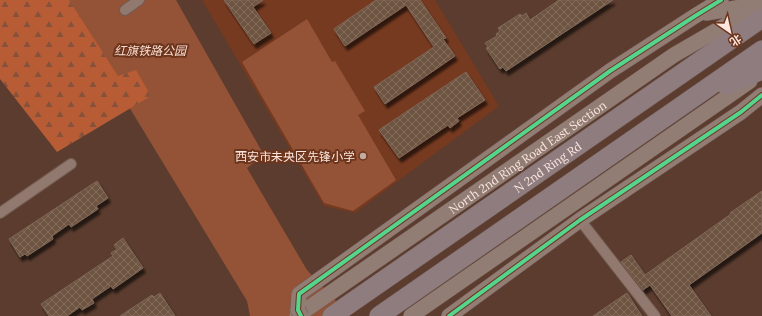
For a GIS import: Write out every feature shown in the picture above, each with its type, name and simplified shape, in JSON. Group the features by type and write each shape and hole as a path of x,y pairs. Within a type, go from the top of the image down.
{"highway":[{"name":"N 2nd Ring Rd","path":"332,316 762,18"},
{"path":"379,316 762,50"},
{"path":"693,98 762,71"}],"main road":[{"path":"299,314 299,294 610,71 721,0"},
{"path":"695,16 738,4 762,4"},
{"path":"712,33 738,4"},
{"name":"North 2nd Ring Road East Section","path":"299,314 674,55 762,4"},
{"path":"410,316 762,71"},
{"path":"449,316 580,220 741,112 762,95"}],"street":[{"path":"125,10 139,0"},
{"path":"0,213 71,164"},
{"path":"580,220 655,316"}],"shaded area":[{"name":"西安市未央区先锋小学","path":"202,0 435,0 499,106 355,213 324,206"}],"green space":[{"path":"0,0 69,0 118,76 136,70 151,96 57,152 0,79"},
{"name":"红旗铁路公园","path":"64,0 176,0 264,155 247,168 307,270 350,316 250,316 247,301"},
{"path":"307,19 332,62 335,61 365,111 358,115 396,180 353,211 324,203 242,62"}],"building":[{"path":"224,0 263,0 253,7 271,33 254,44"},
{"path":"376,0 420,0 446,38 443,39 455,56 385,104 374,87 434,47 406,5 345,46 334,29"},
{"path":"559,0 613,0 506,71 503,67 500,69 486,48 488,47 485,43 497,36 496,34 500,31 498,28 520,14 522,16 526,13 530,20"},
{"path":"466,72 485,100 457,118 459,121 450,128 448,125 399,158 379,130"},
{"path":"97,181 108,198 96,206 98,209 71,227 69,224 52,236 53,239 27,256 25,254 20,257 9,239"},
{"path":"762,191 762,233 689,285 711,316 672,316 650,285 643,290 621,262 631,255 645,275"},
{"path":"123,238 143,268 113,289 111,286 92,299 94,303 82,310 80,307 67,316 49,316 41,304 113,256 111,253 117,249 114,245"},
{"path":"160,293 175,316 120,316 152,295 154,297"},
{"path":"627,293 642,316 593,316"}],"cycle path":[{"path":"301,316 298,310 299,294 610,71 721,0"},
{"path":"449,316 580,220 741,112 762,95"}],"place":[{"name":"西安市未央区先锋小学","path":"363,156"}]}
